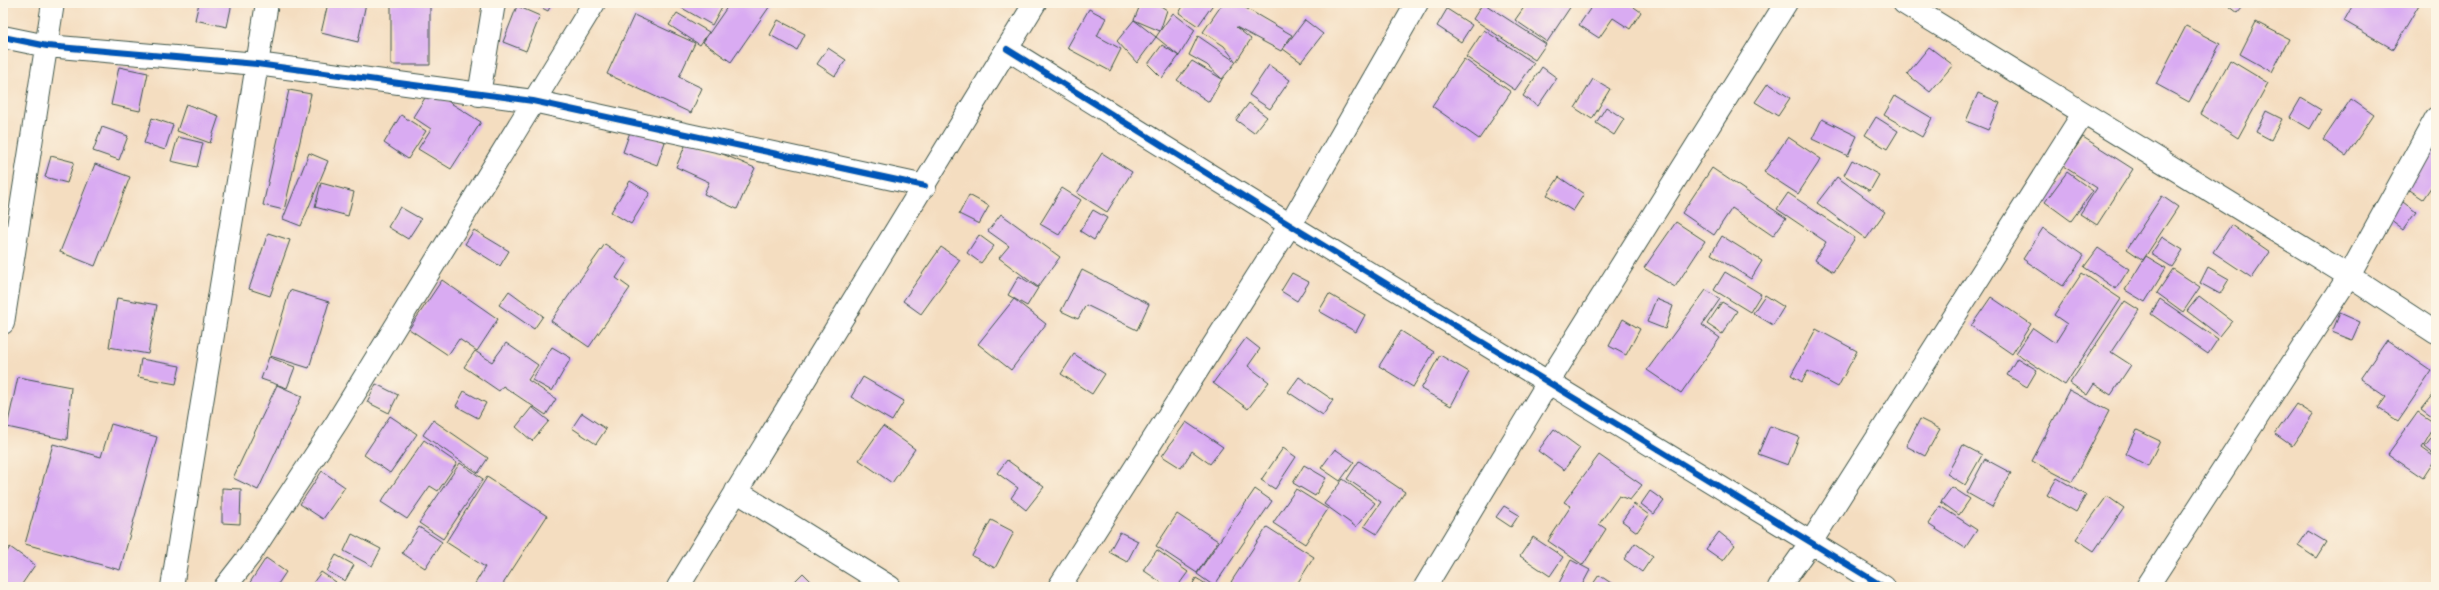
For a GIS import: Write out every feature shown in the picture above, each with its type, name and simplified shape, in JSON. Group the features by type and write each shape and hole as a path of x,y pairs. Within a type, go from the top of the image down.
{"street":[{"path":"3,323 53,3"},
{"path":"172,587 267,3"},
{"path":"479,95 494,3"},
{"path":"225,587 250,555 337,422 594,3"},
{"path":"678,587 925,186 1035,3"},
{"path":"1059,587 1290,225 1417,3"},
{"path":"1425,587 1549,381 1786,3"},
{"path":"1904,3 2348,276 2436,333"},
{"path":"3,37 47,46 257,64 479,95 533,101 925,186"},
{"path":"1007,49 1290,225 1549,381 1884,587"},
{"path":"1779,587 1811,542 2083,114"},
{"path":"2147,587 2348,276 2436,118"},
{"path":"736,491 890,587"}],"building":[{"path":"199,3 232,3 227,27 195,20"},
{"path":"328,3 366,3 358,42 321,33"},
{"path":"532,3 552,3 548,11"},
{"path":"673,3 724,3 712,25"},
{"path":"730,3 772,3 731,62 703,42"},
{"path":"1141,3 1156,3 1167,10 1160,31 1134,20"},
{"path":"1185,3 1214,3 1198,26 1179,13"},
{"path":"1223,3 1237,3 1292,35 1281,51 1236,27 1251,39 1236,62 1224,46 1203,32"},
{"path":"1483,3 1546,44 1535,60 1473,19"},
{"path":"1527,3 1573,3 1547,42 1515,20"},
{"path":"1594,3 1628,3 1641,12 1630,29 1613,18 1599,38 1579,25"},
{"path":"2225,3 2246,3 2238,13"},
{"path":"2354,3 2420,3 2393,49 2344,21"},
{"path":"391,4 430,4 430,65 391,65"},
{"path":"517,6 540,16 526,51 503,42"},
{"path":"1089,9 1106,18 1097,36 1121,49 1110,71 1067,48"},
{"path":"1447,9 1472,25 1461,42 1437,26"},
{"path":"677,13 709,32 700,45 669,25"},
{"path":"1173,13 1195,30 1179,56 1156,37"},
{"path":"634,15 695,43 679,77 702,88 691,113 607,74"},
{"path":"778,20 805,34 797,50 770,35"},
{"path":"1134,20 1156,37 1137,63 1117,41"},
{"path":"1305,20 1323,34 1301,62 1283,49"},
{"path":"2256,22 2289,39 2272,72 2240,54"},
{"path":"2186,26 2220,44 2189,102 2156,84"},
{"path":"1484,30 1534,63 1515,90 1466,57"},
{"path":"1198,36 1236,62 1222,79 1207,65 1189,55"},
{"path":"1162,45 1179,56 1162,78 1148,64"},
{"path":"1929,47 1953,65 1930,92 1907,74"},
{"path":"828,48 846,60 835,76 817,64"},
{"path":"1464,59 1511,92 1479,139 1432,106"},
{"path":"2230,60 2268,83 2238,138 2201,114"},
{"path":"1192,61 1222,79 1209,102 1177,80"},
{"path":"1269,65 1290,80 1270,109 1249,95"},
{"path":"119,67 148,73 140,111 111,105"},
{"path":"1542,67 1557,78 1538,106 1523,96"},
{"path":"1593,79 1610,89 1592,119 1575,108"},
{"path":"1768,83 1790,98 1778,116 1755,102"},
{"path":"289,90 311,94 284,210 263,205"},
{"path":"430,90 481,122 451,169 418,149 431,129 413,117"},
{"path":"1978,93 2000,103 1988,130 1966,121"},
{"path":"1895,96 1932,118 1922,137 1884,115"},
{"path":"2301,98 2321,110 2310,129 2290,117"},
{"path":"2351,99 2374,115 2346,156 2323,140"},
{"path":"1249,103 1267,117 1254,133 1236,120"},
{"path":"186,104 219,116 210,143 177,131"},
{"path":"1606,107 1624,119 1614,135 1596,123"},
{"path":"2266,111 2282,119 2271,140 2256,132"},
{"path":"401,115 426,131 408,159 384,143"},
{"path":"1876,117 1898,131 1887,149 1865,135"},
{"path":"152,118 173,125 165,150 144,143"},
{"path":"1822,119 1857,136 1848,156 1812,139"},
{"path":"2436,126 2436,180 2423,199 2395,180"},
{"path":"102,127 128,136 119,160 93,151"},
{"path":"631,129 665,142 657,165 623,152"},
{"path":"178,137 203,143 197,167 171,161"},
{"path":"1788,137 1821,159 1798,194 1764,172"},
{"path":"2083,137 2133,169 2097,225 2080,214 2097,188 2063,166"},
{"path":"688,139 755,168 737,209 704,194 709,182 676,167"},
{"path":"309,153 328,161 301,226 283,219"},
{"path":"1102,153 1132,172 1107,212 1077,193"},
{"path":"51,156 74,162 67,183 45,177"},
{"path":"1852,160 1879,175 1870,191 1844,175"},
{"path":"95,164 130,177 95,266 60,252"},
{"path":"1712,168 1786,218 1773,236 1732,208 1714,235 1682,213"},
{"path":"2067,172 2093,191 2071,221 2045,202"},
{"path":"1559,177 1584,194 1573,211 1547,195"},
{"path":"1837,177 1885,212 1866,239 1817,203"},
{"path":"630,181 650,193 631,224 611,212"},
{"path":"321,183 354,192 348,216 315,207"},
{"path":"1062,188 1081,200 1059,235 1040,224"},
{"path":"2386,189 2416,212 2403,230 2373,207"},
{"path":"1788,193 1855,238 1833,272 1815,260 1826,242 1777,209"},
{"path":"969,195 989,206 979,224 959,214"},
{"path":"2162,196 2178,207 2143,260 2127,249"},
{"path":"400,207 421,219 408,239 388,227"},
{"path":"1093,210 1107,218 1094,240 1080,231"},
{"path":"1001,214 1060,257 1038,287 999,258 1009,246 988,231"},
{"path":"1676,222 1705,241 1675,287 1644,268"},
{"path":"2231,225 2270,252 2252,278 2213,252"},
{"path":"2043,228 2084,256 2063,286 2023,259"},
{"path":"474,230 509,251 500,266 465,244"},
{"path":"268,233 290,240 270,296 249,289"},
{"path":"979,235 994,246 981,263 967,253"},
{"path":"1722,236 1762,261 1751,279 1711,254"},
{"path":"2162,237 2183,250 2172,267 2151,254"},
{"path":"605,244 628,260 616,278 630,288 589,347 551,321"},
{"path":"941,247 960,260 921,314 903,301"},
{"path":"2098,248 2129,269 2116,289 2084,267"},
{"path":"2146,256 2166,268 2145,302 2125,290"},
{"path":"2208,267 2229,279 2220,294 2200,283"},
{"path":"2173,269 2200,287 2183,312 2157,293"},
{"path":"1082,270 1149,304 1137,330 1086,305 1078,319 1061,311"},
{"path":"1725,272 1761,294 1750,312 1714,290"},
{"path":"1292,273 1309,282 1297,301 1281,291"},
{"path":"2082,273 2121,299 2065,385 2016,353 2033,328 2055,343 2067,324 2054,315"},
{"path":"1019,276 1038,288 1027,306 1008,295"},
{"path":"442,280 498,319 477,351 459,339 448,355 409,329"},
{"path":"290,290 329,302 309,368 270,356"},
{"path":"1706,290 1720,299 1702,325 1720,338 1681,393 1647,370"},
{"path":"509,291 543,316 534,329 499,305"},
{"path":"1329,294 1365,315 1356,332 1319,311"},
{"path":"1765,295 1784,307 1773,325 1753,313"},
{"path":"2199,296 2232,321 2220,336 2187,311"},
{"path":"1991,297 2031,324 2012,354 1971,326"},
{"path":"117,298 157,305 148,354 109,347"},
{"path":"1014,299 1046,324 1011,370 978,344"},
{"path":"1656,299 1673,306 1665,329 1647,322"},
{"path":"2160,299 2218,339 2208,354 2151,314"},
{"path":"2125,301 2139,310 2111,352 2131,365 2111,395 2094,384 2087,395 2070,383"},
{"path":"1722,302 1737,311 1722,334 1707,324"},
{"path":"2340,313 2360,322 2352,340 2332,332"},
{"path":"1623,319 1640,329 1626,355 1609,346"},
{"path":"1816,329 1857,351 1838,387 1808,371 1802,382 1791,375"},
{"path":"1401,331 1434,352 1413,387 1379,366"},
{"path":"1246,338 1260,349 1248,366 1269,382 1248,409 1213,383"},
{"path":"2387,340 2432,371 2398,421 2378,408 2386,397 2360,379"},
{"path":"506,343 538,365 528,380 556,399 546,415 503,386 499,391 464,367 475,351 492,362"},
{"path":"552,347 571,358 552,391 532,380"},
{"path":"1074,354 1105,374 1092,394 1061,374"},
{"path":"1440,355 1469,372 1451,406 1421,389"},
{"path":"269,357 295,367 287,388 261,379"},
{"path":"2017,358 2037,370 2027,387 2007,375"},
{"path":"141,359 180,366 176,384 138,377"},
{"path":"18,377 71,387 67,440 7,427"},
{"path":"863,377 904,401 892,421 851,397"},
{"path":"1299,377 1333,400 1323,415 1288,392"},
{"path":"376,384 398,395 389,413 367,402"},
{"path":"277,385 302,396 258,490 233,478"},
{"path":"2069,390 2109,411 2072,482 2032,461"},
{"path":"464,391 486,403 478,418 456,406"},
{"path":"2434,393 2436,394 2436,420 2421,409"},
{"path":"2296,404 2313,415 2292,446 2275,434"},
{"path":"532,407 549,421 532,441 516,427"},
{"path":"2418,412 2436,424 2422,448 2436,458 2423,478 2388,454"},
{"path":"582,413 606,429 596,444 572,428"},
{"path":"390,416 417,434 390,473 364,455"},
{"path":"1920,419 1940,429 1925,456 1906,446"},
{"path":"433,420 488,458 478,473 423,435"},
{"path":"1186,422 1223,447 1210,464 1192,451 1181,468 1162,456"},
{"path":"111,424 157,437 120,570 25,544 53,444 101,457"},
{"path":"883,426 915,449 892,483 859,460"},
{"path":"1770,426 1799,437 1788,465 1758,454"},
{"path":"1554,429 1580,448 1564,470 1538,451"},
{"path":"2137,430 2160,441 2148,466 2126,454"},
{"path":"2436,432 2436,456 2425,447"},
{"path":"424,440 457,463 438,491 430,486 407,519 381,502"},
{"path":"1963,445 1982,455 1965,485 1947,474"},
{"path":"1283,448 1296,457 1275,489 1261,480"},
{"path":"1335,449 1354,462 1340,481 1321,468"},
{"path":"1599,455 1642,485 1630,500 1619,496 1599,524 1606,529 1583,565 1548,541 1571,506 1564,502"},
{"path":"1985,459 2011,473 1992,507 1967,493"},
{"path":"1007,460 1044,487 1026,510 1011,498 1018,488 997,473"},
{"path":"1359,461 1405,492 1377,534 1364,526 1381,502 1347,479"},
{"path":"460,463 483,479 443,539 419,523"},
{"path":"1304,465 1326,478 1315,496 1293,483"},
{"path":"322,471 345,487 323,519 300,504"},
{"path":"487,477 547,516 501,587 473,587 485,567 446,542"},
{"path":"2057,478 2086,495 2076,512 2047,495"},
{"path":"1343,479 1375,503 1356,527 1324,504"},
{"path":"1952,487 1970,499 1959,515 1941,502"},
{"path":"222,488 241,489 240,524 222,523"},
{"path":"1255,489 1272,501 1214,586 1197,574"},
{"path":"1296,489 1328,509 1305,544 1273,523"},
{"path":"1650,491 1664,501 1654,514 1641,504"},
{"path":"2107,496 2124,508 2094,551 2076,539"},
{"path":"1634,504 1649,515 1637,532 1622,521"},
{"path":"1504,506 1519,515 1511,527 1496,517"},
{"path":"1940,506 1977,530 1965,548 1928,524"},
{"path":"1177,514 1218,541 1197,573 1156,546"},
{"path":"991,520 1014,532 995,568 972,556"},
{"path":"419,527 442,542 425,568 402,553"},
{"path":"1267,527 1314,557 1295,587 1238,587 1231,582"},
{"path":"2308,531 2326,542 2316,558 2298,546"},
{"path":"1120,532 1138,541 1127,562 1109,552"},
{"path":"1719,532 1735,545 1723,561 1706,549"},
{"path":"352,534 381,549 372,566 344,551"},
{"path":"1533,537 1563,557 1550,576 1520,556"},
{"path":"1635,543 1653,556 1642,572 1624,559"},
{"path":"10,547 35,565 20,587 3,587 3,558"},
{"path":"1157,550 1188,572 1177,587 1168,587 1143,570"},
{"path":"336,555 354,565 345,581 327,571"},
{"path":"266,558 286,572 276,587 247,587"},
{"path":"1571,560 1590,570 1581,587 1557,587"},
{"path":"321,572 336,582 333,587 310,587"},
{"path":"803,573 817,587 789,587"},
{"path":"1599,575 1617,587 1591,587"},
{"path":"1196,578 1211,587 1191,587"}],"cycle path":[{"path":"3,37 47,46 257,64 533,101 925,186"},
{"path":"1007,49 1290,225 1884,587"}]}
